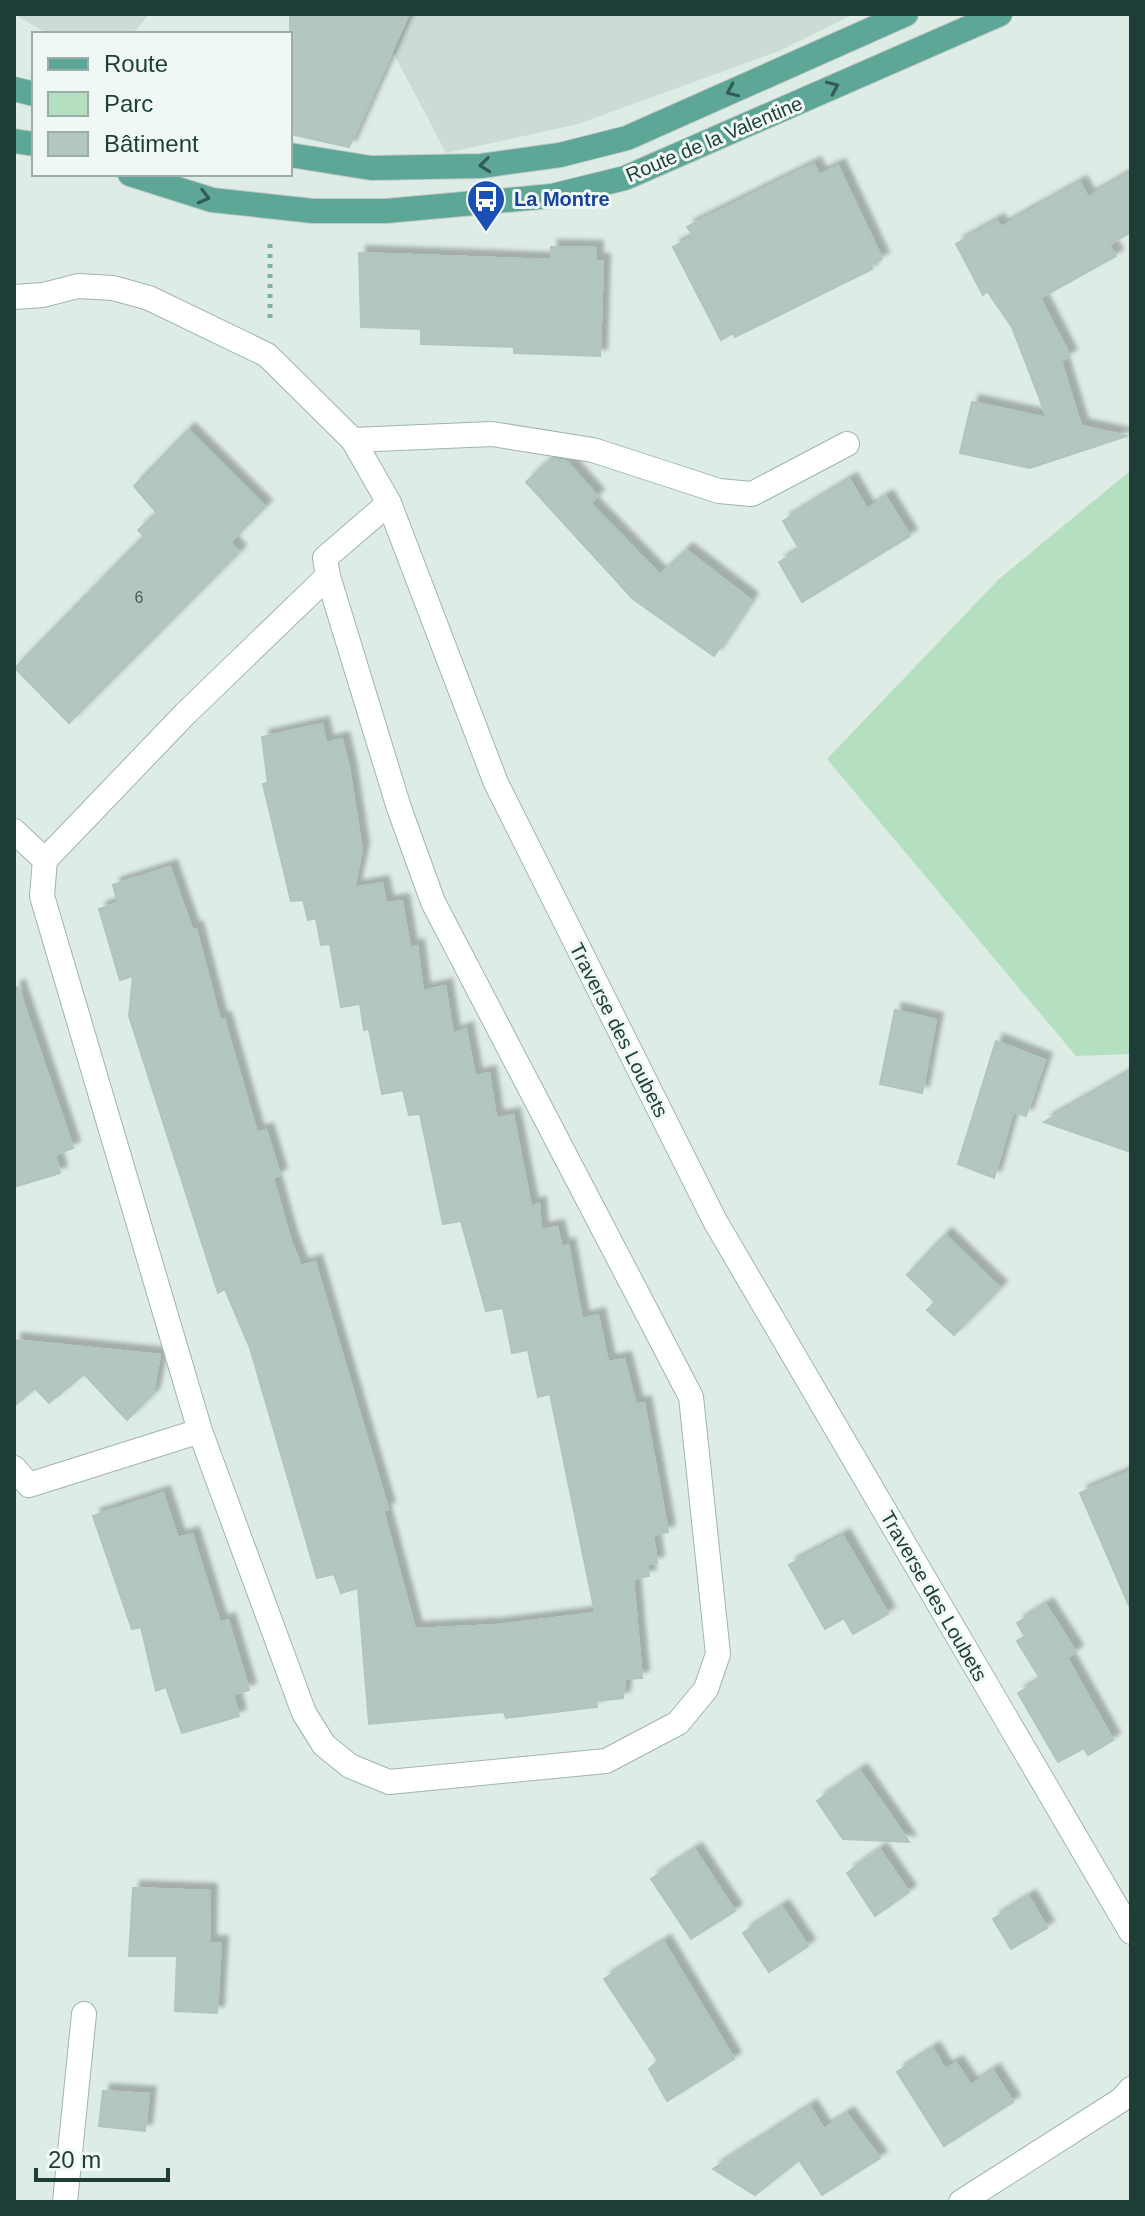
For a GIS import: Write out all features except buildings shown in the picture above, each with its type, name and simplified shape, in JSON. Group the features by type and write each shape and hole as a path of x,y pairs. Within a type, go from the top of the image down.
{"main road":[{"name":"Route de la Valentine","path":"292,155 371,168 481,166 560,155 627,138 906,14"},
{"name":"Route de la Valentine","path":"142,176 212,200 313,211 386,211 552,196 625,178 1000,14"}],"street":[{"name":"Traverse des Loubets","path":"14,297 43,295 78,286 113,288 149,298 267,355 353,440 389,503 496,783 715,1221 1131,1932"},
{"path":"353,440 492,434 593,450 719,491 752,494 847,444"},
{"path":"328,576 185,714 45,860 42,896 200,1431 304,1713 324,1745 350,1766 389,1782 606,1761 678,1723 706,1689 718,1654 691,1397 433,902 399,808 325,558 389,503"},
{"path":"14,831 45,860"},
{"path":"19,1484 200,1431"},
{"path":"65,2202 84,2014"},
{"path":"961,2202 1121,2100 1131,2089"}],"path":[{"path":"270,242 270,320"}],"shaded area":[{"path":"14,14 149,14 135,32 45,32"},
{"path":"373,14 854,14 779,51 578,124 446,153"}],"green space":[{"path":"1131,470 1131,1054 1076,1056 827,759 998,580"}],"place":[{"name":"La Montre","path":"486,233"}]}
